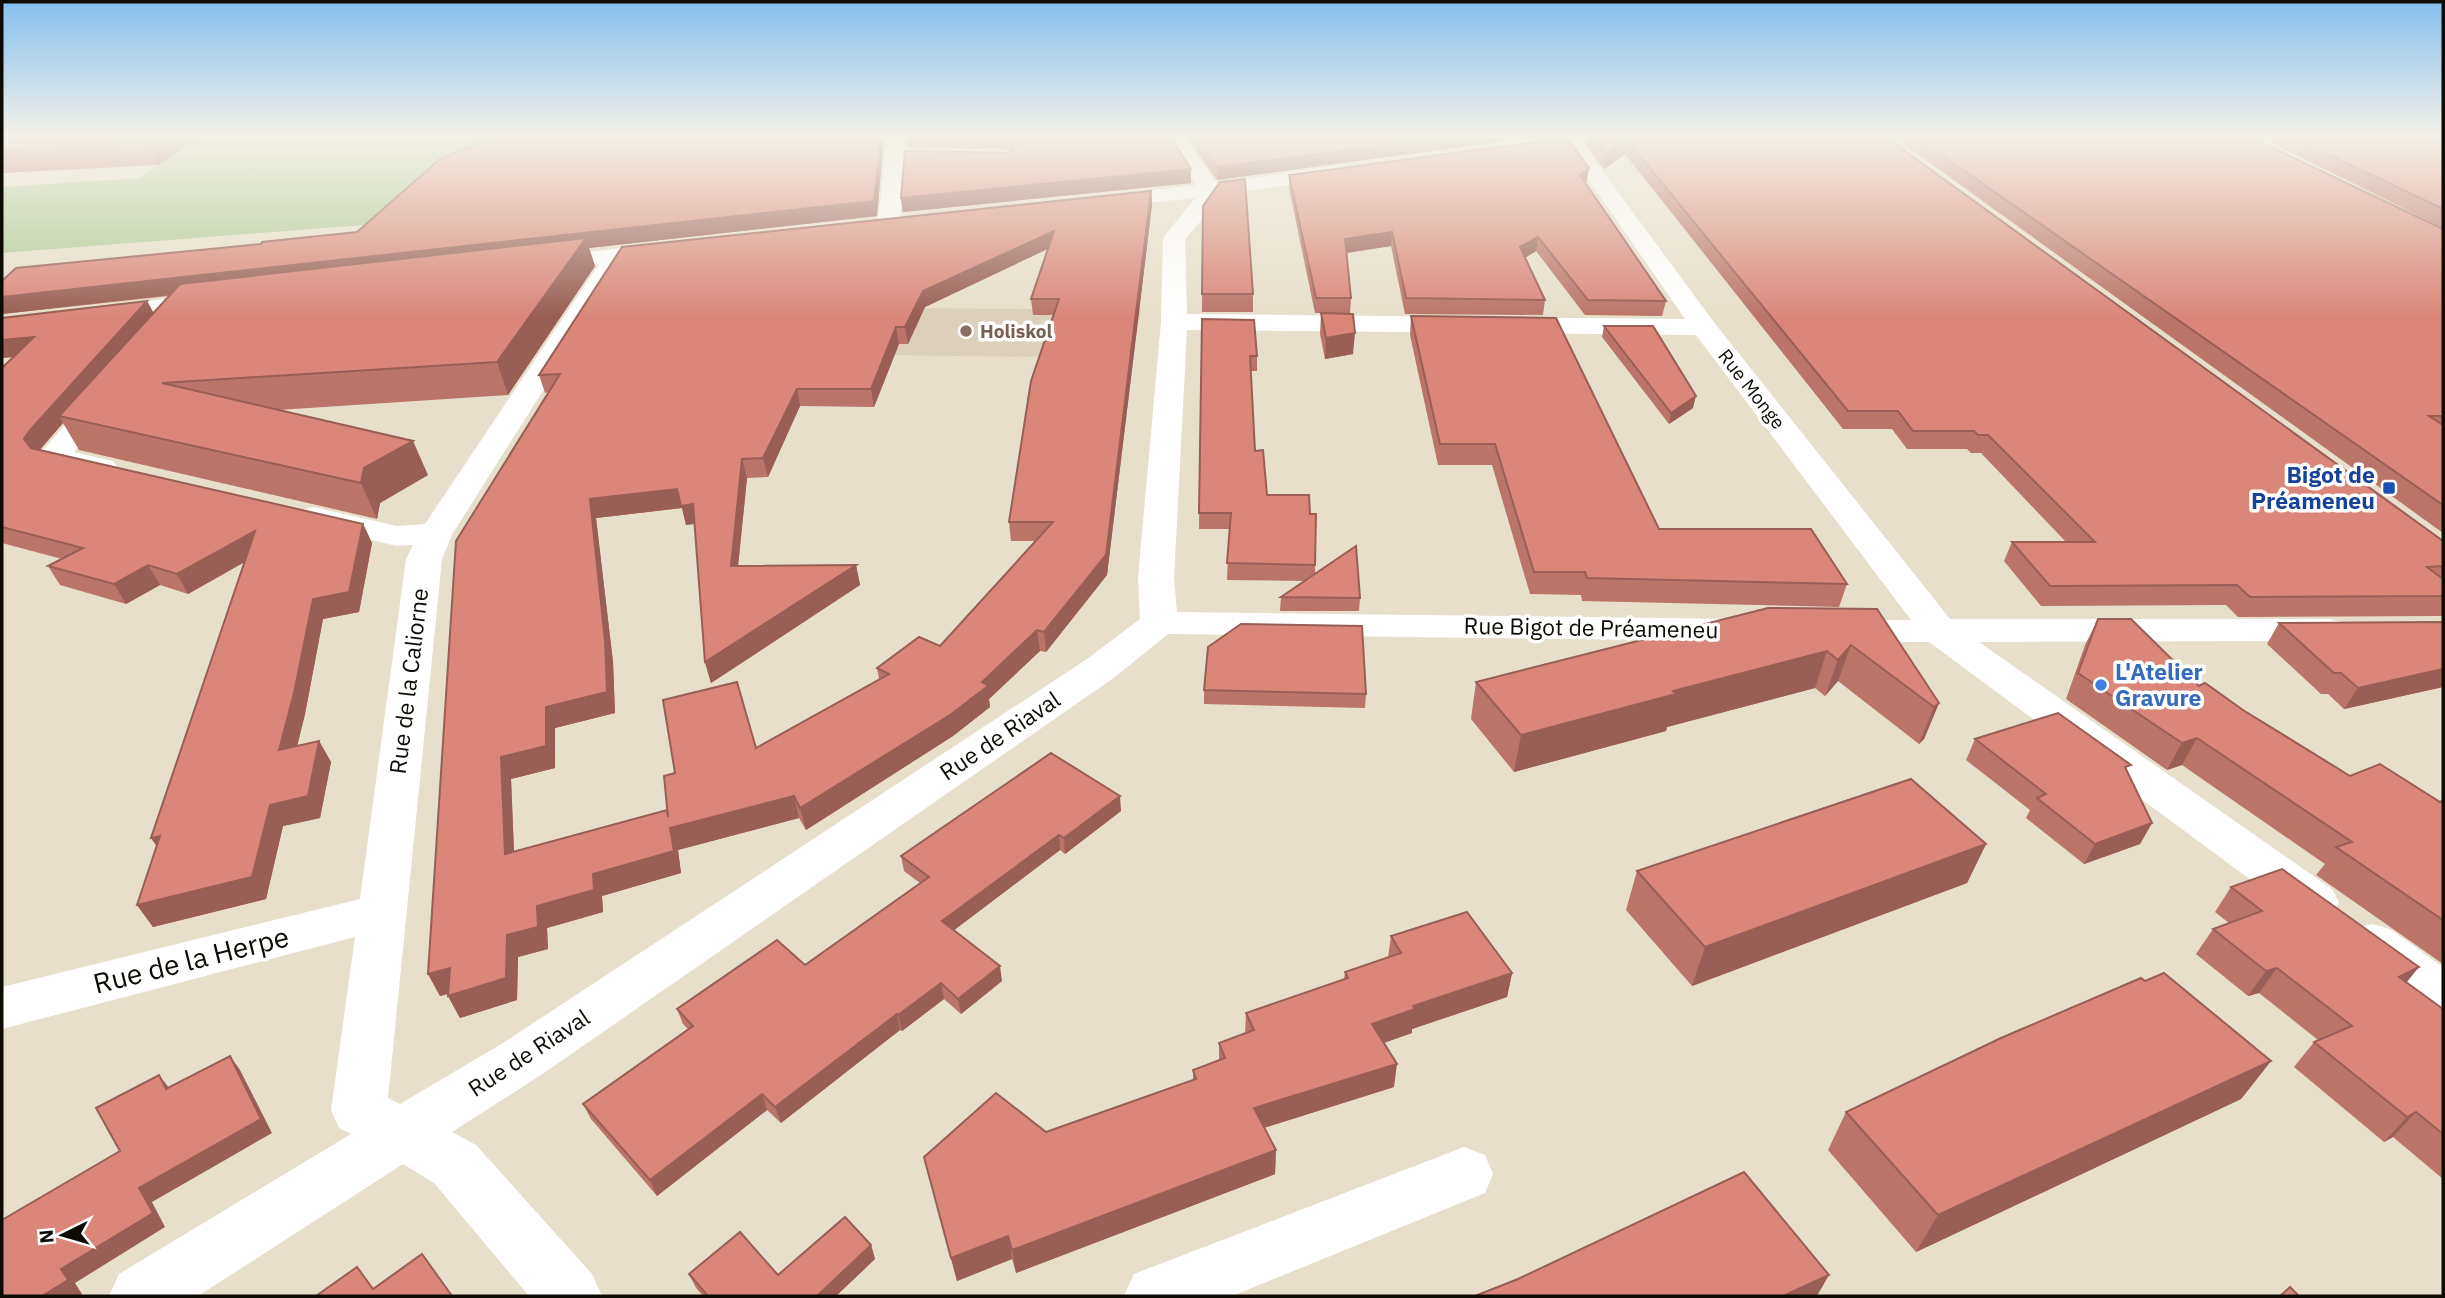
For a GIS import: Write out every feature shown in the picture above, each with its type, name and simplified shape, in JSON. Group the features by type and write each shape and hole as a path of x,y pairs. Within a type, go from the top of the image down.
{"street":[{"path":"889,223 891,196"},
{"path":"1081,204 1159,196"},
{"path":"1159,623 1156,578 1174,322 1174,238 1200,208 1207,196"},
{"name":"Rue Monge","path":"1613,196 1704,327 1940,632 2443,994"},
{"path":"863,226 917,220"},
{"path":"512,268 685,247"},
{"name":"Rue de la Caliorne","path":"404,1134 359,1110 424,559 436,533 617,255"},
{"path":"2,325 238,299"},
{"path":"156,338 184,305"},
{"path":"1174,322 1704,327"},
{"path":"122,378 54,457 133,475"},
{"path":"291,512 397,537 436,533"},
{"name":"Rue Bigot de Préameneu","path":"1159,623 1940,632 2359,629"},
{"name":"Rue de Riaval","path":"141,1296 533,1051 1090,676 1159,623"},
{"name":"Rue de la Herpe","path":"2,1007 381,912"},
{"path":"404,1134 455,1164 570,1296"},
{"path":"1156,1296 1464,1174"}],"shaded area":[{"name":"Holiskol","path":"805,307 1141,310 1132,358 879,355"}],"green space":[{"path":"2,196 419,196 389,223 2,253"}],"building":[{"path":"398,196 875,196 874,201 2,297 2,281 16,268 357,232"},
{"path":"1108,196 1150,196 1106,555 1044,632 1037,630 982,682 988,686 950,715 800,808 794,796 670,828 674,851 593,874 594,890 537,906 538,927 507,935 506,978 448,996 450,968 428,974 456,541 560,374 539,375 622,247","holes":["1054,231 1031,299 1059,299 1031,381 1009,522 1053,522 940,646 919,637 877,668 889,674 756,748 737,682 663,700 675,773 664,776 668,817 667,810 505,854 501,757 546,746 546,707 607,692 605,641 590,499 677,489 681,506 693,504 705,662 856,565 731,566 742,459 763,458 797,389 871,389 896,327 905,327 923,291"]},
{"path":"1210,196 1246,196 1253,294 1202,294 1203,206"},
{"path":"1294,196 1594,196 1666,301 1588,300 1538,237 1520,247 1545,300 1406,298 1392,232 1345,239 1351,298 1316,298"},
{"path":"1672,196 1967,196 2443,541 2443,566 2427,567 2443,579 2443,596 2250,597 2237,585 2050,586 2012,542 2095,542 1988,435 1978,435 1974,431 1913,431 1898,411 1848,411"},
{"path":"2000,196 2373,196 2443,229 2443,416 2429,416 2443,425 2443,505"},
{"path":"2415,196 2443,196 2443,209"},
{"path":"586,238 497,362 162,383 413,441 364,468 361,483 59,416 180,284"},
{"path":"147,301 30,430 24,439 31,448 363,524 349,592 313,599 294,693 279,750 319,741 308,796 270,805 252,877 137,905 160,836 151,838 255,531 177,574 148,565 114,584 48,566 83,548 2,527 2,368 34,337 2,340 2,318"},
{"path":"1321,313 1353,314 1355,333 1326,338"},
{"path":"1411,316 1556,318 1659,529 1811,529 1847,584 1587,578 1585,572 1534,572 1495,444 1440,444"},
{"path":"1202,319 1254,320 1257,356 1250,356 1255,451 1263,450 1267,495 1309,495 1310,514 1316,514 1315,565 1227,563 1231,513 1199,513"},
{"path":"1604,326 1653,326 1696,396 1671,413"},
{"path":"1356,546 1360,598 1281,597"},
{"path":"1768,608 1877,609 1939,703 1934,707 1851,645 1838,660 1827,651 1673,691 1676,694 1521,735 1476,682"},
{"path":"2098,619 2131,619 2199,686 2205,683 2243,710 2350,776 2380,764 2440,802 2443,800 2443,920 2336,847 2352,842 2197,738 2182,743 2078,673"},
{"path":"2443,622 2443,669 2358,688 2341,673 2334,673 2279,623"},
{"path":"1241,624 1362,626 1366,694 1204,690 1208,647"},
{"path":"2058,713 2131,765 2125,767 2152,823 2095,844 2037,798 2046,794 1975,739"},
{"path":"1051,753 1120,796 1064,838 1059,835 942,921 1000,966 958,999 941,983 775,1107 762,1094 650,1180 583,1104 693,1026 677,1009 777,940 805,965 929,877 901,856"},
{"path":"1911,779 1986,844 1705,947 1637,871"},
{"path":"2282,869 2419,967 2399,977 2443,1009 2443,1134 2416,1112 2407,1117 2314,1042 2352,1026 2277,968 2266,971 2213,929 2262,911 2231,887"},
{"path":"1467,912 1512,973 1413,1006 1415,1009 1372,1024 1397,1064 1254,1108 1276,1150 1012,1250 1008,1236 951,1258 924,1157 996,1093 1046,1132 1196,1079 1193,1070 1225,1058 1219,1043 1254,1030 1246,1013 1348,978 1345,972 1401,953 1391,936"},
{"path":"2164,973 2271,1061 1938,1215 1846,1112 2001,1038 2141,978 2145,981"},
{"path":"230,1056 261,1119 139,1188 153,1213 61,1269 68,1280 42,1296 2,1296 2,1220 120,1151 96,1108 159,1075 166,1089"},
{"path":"1744,1172 1829,1275 1783,1296 1475,1296 1518,1279"},
{"path":"845,1217 871,1245 817,1296 708,1296 689,1274 740,1232 778,1275"},
{"path":"422,1254 452,1296 316,1296 357,1267 373,1289"},
{"path":"2290,1287 2299,1296 2280,1296"}],"place":[{"name":"Holiskol","path":"966,331"},
{"name":"Bigot de Préameneu","path":"2389,488"},
{"name":"L'Atelier Gravure","path":"2101,685"}]}
